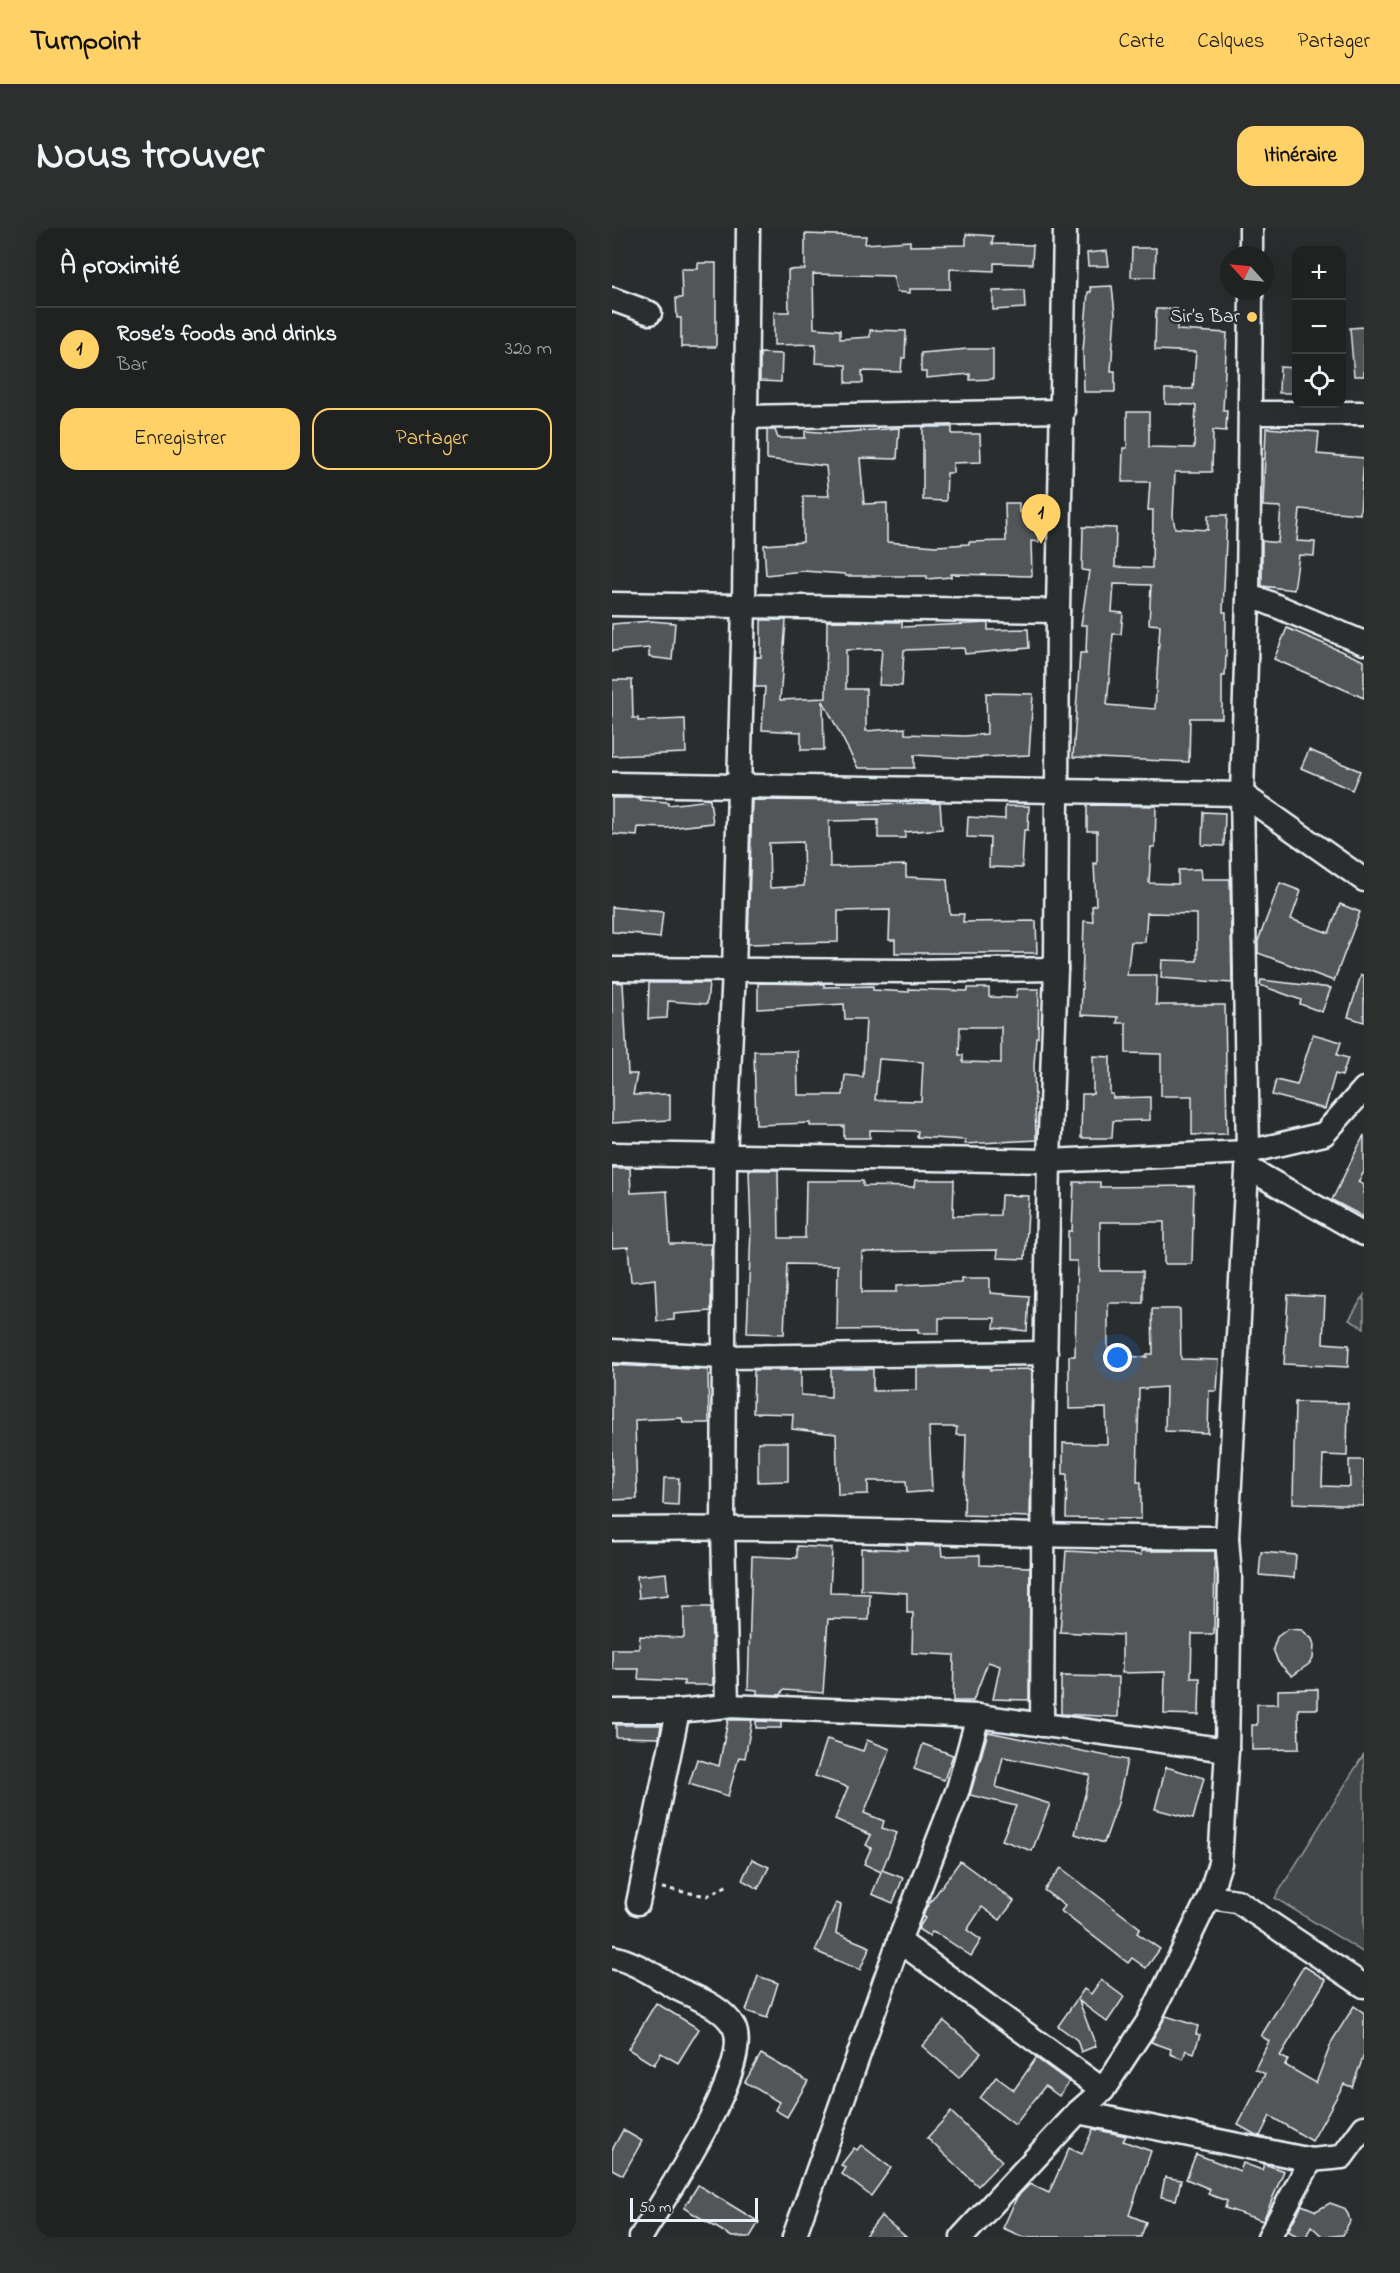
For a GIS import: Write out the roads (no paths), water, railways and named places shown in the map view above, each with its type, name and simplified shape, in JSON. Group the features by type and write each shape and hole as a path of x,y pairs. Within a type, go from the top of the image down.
{"street":[{"path":"728,1706 723,1528 725,1156 734,971 744,605 748,228"},
{"path":"1041,1725 1049,1161 1056,969 1058,611 1065,228"},
{"path":"1251,228 1251,246"},
{"path":"612,299 650,313"},
{"path":"962,2237 1078,2112 1104,2090 1149,2020 1209,1897 1220,1863 1227,1750 1230,1576 1227,1538 1248,1160 1242,794 1248,597 1251,300"},
{"path":"745,417 1063,411"},
{"path":"1251,413 1364,413"},
{"path":"1248,597 1262,600 1364,643"},
{"path":"612,604 1058,611"},
{"path":"612,784 1242,794 1364,880"},
{"path":"612,969 734,971 1056,969"},
{"path":"612,1154 1049,1161 1248,1160 1324,1134 1364,1089"},
{"path":"1248,1160 1364,1234"},
{"path":"612,1351 724,1357 1046,1353"},
{"path":"612,1529 723,1528 1043,1537 1227,1538"},
{"path":"612,1711 678,1711 728,1706 978,1716 1227,1750"},
{"path":"640,1894 678,1711"},
{"path":"794,2237 899,1941 958,1789 978,1716"},
{"path":"1209,1897 1237,1901 1364,1986"},
{"path":"899,1941 1104,2090"},
{"path":"612,1957 718,2009 735,2028 736,2055 698,2146 641,2237"},
{"path":"1078,2112 1311,2160 1341,2157 1364,2127"},
{"path":"1269,2237 1311,2160"}],"place":[{"name":"Sir’s Bar","path":"1252,317"},
{"name":"Rose’s foods and drinks","path":"1041,544"}]}
